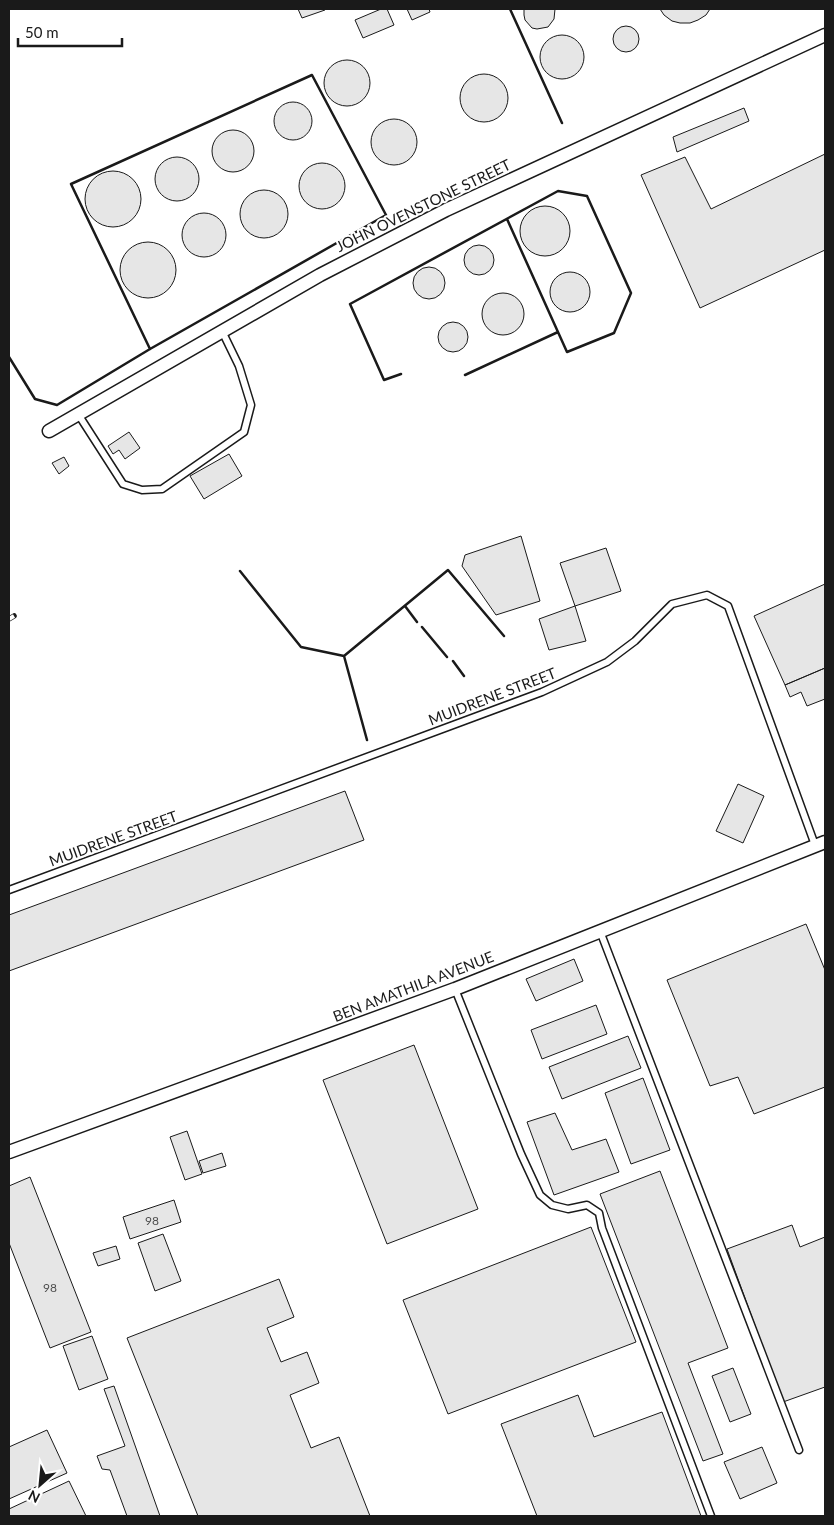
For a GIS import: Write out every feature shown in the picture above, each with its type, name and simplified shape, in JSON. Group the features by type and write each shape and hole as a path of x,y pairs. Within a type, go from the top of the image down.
{"street":[{"name":"JOHN OVENSTONE STREET","path":"49,431 320,275 446,210 825,35"},
{"name":"BEN AMATHILA AVENUE","path":"9,1152 455,989 820,843"}],"lane":[{"path":"78,414 123,484 142,490 162,489 244,432 251,405 238,366 222,331"},
{"name":"MUIDRENE STREET","path":"9,890 542,692 607,662 635,641 672,604 707,595 728,606 820,843"},
{"path":"600,931 799,1450"},
{"path":"455,989 521,1154 540,1195 552,1205 568,1209 587,1205 599,1213 602,1228 711,1516"}],"building":[{"path":"298,9 324,9 325,10 302,18"},
{"path":"381,9 387,9 394,25 363,38 355,20"},
{"path":"407,9 429,9 430,12 412,20"},
{"path":"524,9 555,9 554,19 548,27 532,28 525,20"},
{"path":"660,9 710,9 706,15 698,20 690,23 680,23 672,21"},
{"path":"626,26 635,30 639,39 635,48 626,52 617,48 613,39 617,30"},
{"path":"562,35 574,39 580,45 584,57 580,69 574,75 562,79 550,75 544,69 540,57 544,45 550,39"},
{"path":"347,60 360,64 366,70 370,83 366,96 360,102 347,106 334,102 328,96 324,83 328,70 334,64"},
{"path":"479,74 489,74 498,78 504,84 508,98 504,112 498,118 489,122 479,122 470,118 464,112 460,103 460,93 464,84 470,78"},
{"path":"293,102 300,103 306,108 311,114 311,128 306,134 300,139 293,140 286,139 280,134 275,128 274,121 275,114 280,108 286,103"},
{"path":"744,108 749,121 677,152 673,137"},
{"path":"389,119 399,119 413,129 417,142 413,155 407,161 399,165 389,165 375,155 371,147 371,137 381,123"},
{"path":"233,130 248,136 254,151 248,166 233,172 218,166 212,151 218,136"},
{"path":"825,154 825,250 700,308 641,175 685,157 711,209"},
{"path":"177,157 189,161 195,167 199,179 195,191 189,197 177,201 165,197 159,191 155,179 159,167 165,161"},
{"path":"322,163 335,167 341,173 345,186 341,199 335,205 322,209 309,205 303,199 299,186 303,173 309,167"},
{"path":"113,171 124,173 133,179 139,188 141,199 139,210 133,219 124,225 113,227 102,225 93,219 87,210 85,199 87,188 93,179 102,173"},
{"path":"264,190 273,192 281,197 286,205 288,214 286,223 281,231 273,236 264,238 255,236 247,231 242,223 240,214 242,205 247,197 255,192"},
{"path":"545,206 554,208 565,217 570,231 568,240 559,251 545,256 536,254 525,245 520,231 522,222 531,211"},
{"path":"200,213 208,213 220,219 226,235 220,251 208,257 200,257 188,251 182,239 182,231 188,219"},
{"path":"142,242 154,242 164,246 172,254 176,270 172,286 164,294 154,298 142,298 132,294 124,286 120,276 120,264 124,254 132,246"},
{"path":"479,245 490,249 494,260 490,271 479,275 468,271 464,260 468,249"},
{"path":"429,267 435,268 440,272 444,277 444,289 440,294 435,298 429,299 423,298 418,294 414,289 413,283 414,277 418,272 423,268"},
{"path":"570,272 584,278 590,292 584,306 570,312 556,306 550,292 556,278"},
{"path":"507,293 515,296 521,302 524,314 521,326 515,332 499,335 491,332 485,326 482,310 485,302 491,296"},
{"path":"453,322 464,326 468,337 464,348 453,352 442,348 438,337 442,326"},
{"path":"129,432 140,448 125,459 119,450 113,454 108,446"},
{"path":"229,454 242,476 204,499 190,476"},
{"path":"64,457 69,466 59,474 52,463"},
{"path":"521,536 540,601 496,615 462,566 465,555"},
{"path":"606,548 621,591 575,606 560,563"},
{"path":"825,584 825,668 785,685 754,616"},
{"path":"575,606 586,641 549,650 539,619"},
{"path":"825,668 825,699 807,706 801,692 790,697 785,685"},
{"path":"738,784 764,796 743,843 716,831"},
{"path":"345,791 364,840 9,971 9,915"},
{"path":"806,924 825,970 825,1087 754,1114 738,1077 710,1086 667,980"},
{"path":"574,959 583,981 536,1001 526,979"},
{"path":"596,1005 607,1034 542,1059 531,1030"},
{"path":"628,1036 641,1068 562,1099 549,1067"},
{"path":"414,1045 478,1209 387,1244 323,1080"},
{"path":"643,1078 670,1150 631,1164 605,1093"},
{"path":"555,1113 572,1150 606,1139 619,1172 554,1195 527,1122"},
{"path":"187,1131 202,1174 185,1180 170,1137"},
{"path":"222,1153 226,1166 203,1173 199,1161"},
{"path":"660,1171 728,1348 688,1363 723,1454 703,1461 600,1194"},
{"path":"30,1177 91,1332 50,1348 9,1243 9,1186"},
{"path":"174,1200 181,1222 130,1239 123,1217"},
{"path":"792,1225 800,1247 825,1237 825,1387 783,1402 727,1249"},
{"path":"591,1227 636,1342 448,1414 403,1300"},
{"path":"163,1234 181,1281 155,1291 138,1243"},
{"path":"116,1246 120,1259 98,1266 93,1253"},
{"path":"279,1279 294,1317 267,1328 281,1362 307,1352 319,1383 290,1395 311,1448 339,1437 370,1516 198,1516 127,1338"},
{"path":"92,1336 108,1379 79,1390 63,1346"},
{"path":"733,1368 751,1414 730,1422 712,1376"},
{"path":"114,1386 160,1516 127,1516 110,1470 102,1469 97,1456 125,1446 104,1389"},
{"path":"578,1395 594,1437 662,1412 701,1516 537,1516 501,1424"},
{"path":"47,1430 67,1473 9,1499 9,1447"},
{"path":"762,1447 777,1483 740,1499 724,1462"},
{"path":"69,1481 86,1516 9,1516 9,1509"}],"railway":[{"path":"9,619 14,616"}],"wall":[{"path":"510,9 562,123"},
{"path":"9,357 35,399 57,405 150,349 386,215 312,75 71,184 150,349"},
{"path":"401,374 384,380 350,304 558,191 587,196 631,293 614,333 567,352 507,219"},
{"path":"465,375 558,332"},
{"path":"344,656 448,570 504,636"},
{"path":"240,571 301,647 344,656 367,740"},
{"path":"405,606 417,622"},
{"path":"422,627 447,657"},
{"path":"453,661 464,676"}]}
